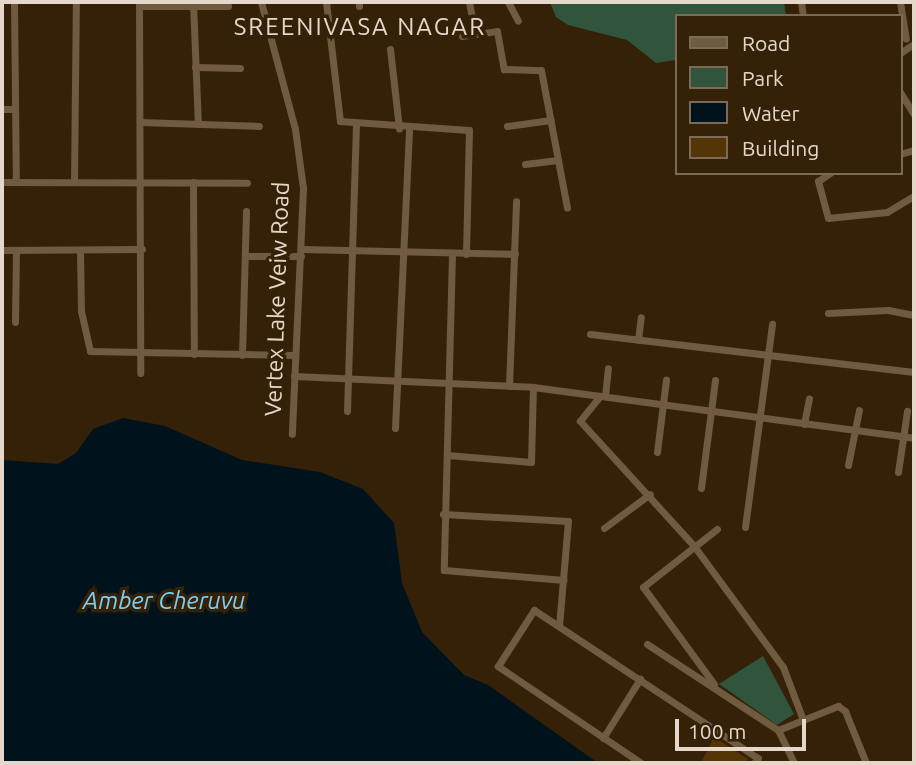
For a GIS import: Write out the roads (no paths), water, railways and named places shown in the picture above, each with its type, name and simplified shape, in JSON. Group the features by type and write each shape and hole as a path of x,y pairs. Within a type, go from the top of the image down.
{"street":[{"path":"14,2 16,182"},
{"path":"74,182 76,2"},
{"name":"Vertex Lake Veiw Road","path":"261,2 295,129 303,188 292,434"},
{"path":"326,2 340,121 356,126 469,130 466,254"},
{"path":"469,2 474,34"},
{"path":"508,2 518,21"},
{"path":"141,373 139,4 228,6"},
{"path":"193,4 198,124"},
{"path":"902,14 906,39"},
{"path":"462,36 498,32 506,70 541,70 567,208"},
{"path":"390,49 399,128"},
{"path":"195,67 240,68"},
{"path":"902,95 914,114"},
{"path":"2,109 15,109"},
{"path":"508,126 551,120"},
{"path":"140,122 260,126"},
{"path":"346,411 356,126"},
{"path":"394,428 409,128"},
{"path":"525,164 558,160"},
{"path":"827,175 818,181 824,217 887,212 914,196"},
{"path":"2,182 247,183"},
{"path":"193,182 194,354"},
{"path":"509,386 516,201"},
{"path":"242,355 246,212"},
{"path":"2,250 142,249"},
{"path":"15,322 16,250"},
{"path":"80,250 86,348 141,353 295,355"},
{"path":"245,256 352,250 515,254"},
{"path":"452,254 451,385 443,514 444,570 564,580"},
{"path":"828,313 888,310 914,315"},
{"path":"638,340 641,317"},
{"path":"745,527 772,324"},
{"path":"590,334 914,372"},
{"path":"608,369 602,396 580,421 650,494 694,546 783,667 803,720"},
{"path":"294,376 533,387 914,438"},
{"path":"657,452 666,380"},
{"path":"701,488 715,380"},
{"path":"447,456 531,462 533,387"},
{"path":"804,424 809,398"},
{"path":"848,465 859,410"},
{"path":"898,472 907,411"},
{"path":"604,528 650,494"},
{"path":"443,514 568,521 559,625"},
{"path":"717,529 643,587 717,688"},
{"path":"641,763 498,666 534,610 758,758 754,763"},
{"path":"647,644 778,730 794,763"},
{"path":"603,738 640,679"},
{"path":"778,730 838,706 845,711 866,763"}],"water":[{"name":"Amber Cheruvu","path":"123,418 165,426 242,460 320,472 363,489 394,523 402,583 422,632 464,675 488,685 598,763 2,763 2,460 58,464 76,453 93,429"}],"district":[{"name":"SREENIVASA NAGAR","path":"360,27"}]}
